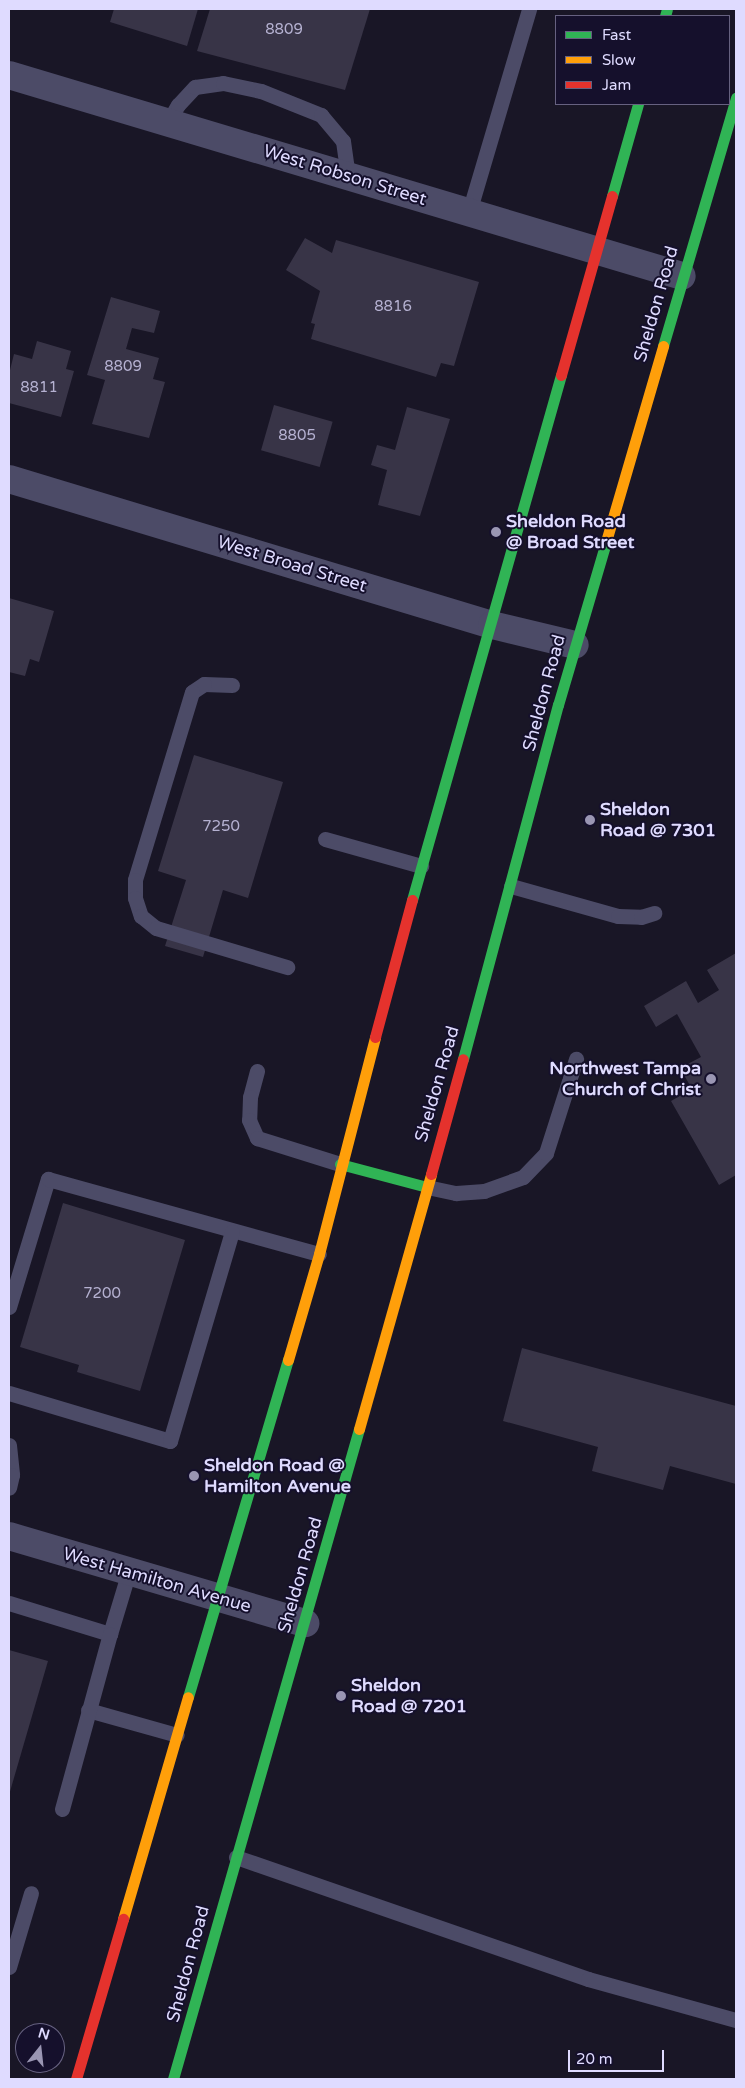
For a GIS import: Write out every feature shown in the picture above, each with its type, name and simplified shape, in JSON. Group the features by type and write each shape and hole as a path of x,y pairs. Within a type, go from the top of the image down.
{"main road":[{"name":"Sheldon Road","path":"172,2079 305,1624 511,886 575,645 682,276 736,98"},
{"path":"76,2079 319,1254 340,1164 421,866 492,625 595,250 638,105"},
{"path":"340,1164 427,1187"}],"street":[{"name":"West Robson Street","path":"9,75 682,276"},
{"name":"West Broad Street","path":"9,479 492,625 575,645"},
{"name":"West Hamilton Avenue","path":"9,1536 305,1624"}],"lane":[{"path":"469,212 529,9"},
{"path":"168,122 178,105 195,87 223,83 261,91 321,115 343,141 348,176"},
{"path":"232,685 204,684 192,692 135,880 134,898 141,916 156,928 287,967"},
{"path":"324,838 421,866"},
{"path":"511,886 618,916 641,917 654,913"},
{"path":"427,1187 456,1193 484,1191 523,1177 546,1153 576,1059"},
{"path":"258,1071 250,1097 249,1120 257,1138 340,1164"},
{"path":"9,1307 48,1179 232,1232 319,1254"},
{"path":"9,1393 170,1441 232,1232"},
{"path":"9,1445 12,1475 9,1488"},
{"path":"62,1809 88,1710 129,1571"},
{"path":"9,1603 110,1634"},
{"path":"88,1710 177,1735"},
{"path":"236,1857 588,1979 736,2020"},
{"path":"9,1967 30,1893"}],"building":[{"path":"114,9 198,9 187,46 110,22"},
{"path":"210,9 370,9 345,90 197,51"},
{"path":"305,238 332,253 336,240 479,282 454,366 441,363 436,377 311,339 315,324 311,323 320,291 286,270"},
{"path":"111,297 160,311 154,333 132,328 126,349 159,358 153,379 165,382 149,438 92,424 105,380 87,375"},
{"path":"37,341 71,351 66,369 74,371 61,417 9,403 9,374 14,354 32,359"},
{"path":"274,405 333,422 320,467 261,450"},
{"path":"407,407 450,419 420,516 378,505 387,470 371,465 377,445 395,450"},
{"path":"9,598 54,611 39,662 30,659 25,676 9,672"},
{"path":"194,755 283,782 248,898 223,890 203,957 165,946 186,880 158,871"},
{"name":"Northwest Tampa Church of Christ","path":"736,953 736,1175 719,1185 671,1101 692,1089 680,1068 701,1057 677,1014 656,1027 644,1006 686,981 698,1003 719,990 707,970"},
{"path":"63,1203 185,1240 140,1391 77,1372 79,1365 20,1347"},
{"path":"522,1348 736,1406 736,1484 670,1466 663,1490 592,1471 598,1447 503,1421"},
{"path":"9,1650 48,1661 9,1795"}],"traffic: fast":[{"path":"665,15 667,9"},
{"path":"663,346 736,98"},
{"path":"612,196 638,105"},
{"path":"412,900 561,375"},
{"path":"463,1059 558,705 607,538"},
{"path":"340,1164 427,1187"},
{"path":"188,1697 288,1360"},
{"path":"173,2079 359,1429"}],"traffic: slow":[{"path":"607,538 663,346"},
{"path":"288,1360 319,1254 375,1037"},
{"path":"359,1429 431,1174"},
{"path":"123,1919 188,1697"}],"traffic: jam":[{"path":"561,375 612,196"},
{"path":"375,1037 412,900"},
{"path":"431,1174 463,1059"},
{"path":"76,2079 123,1919"}],"place":[{"name":"Sheldon Road @ Broad Street","path":"496,532"},
{"name":"Sheldon Road @ 7301","path":"590,820"},
{"name":"Northwest Tampa Church of Christ","path":"711,1079"},
{"name":"Sheldon Road @ Hamilton Avenue","path":"194,1476"},
{"name":"Sheldon Road @ 7201","path":"341,1696"}]}
